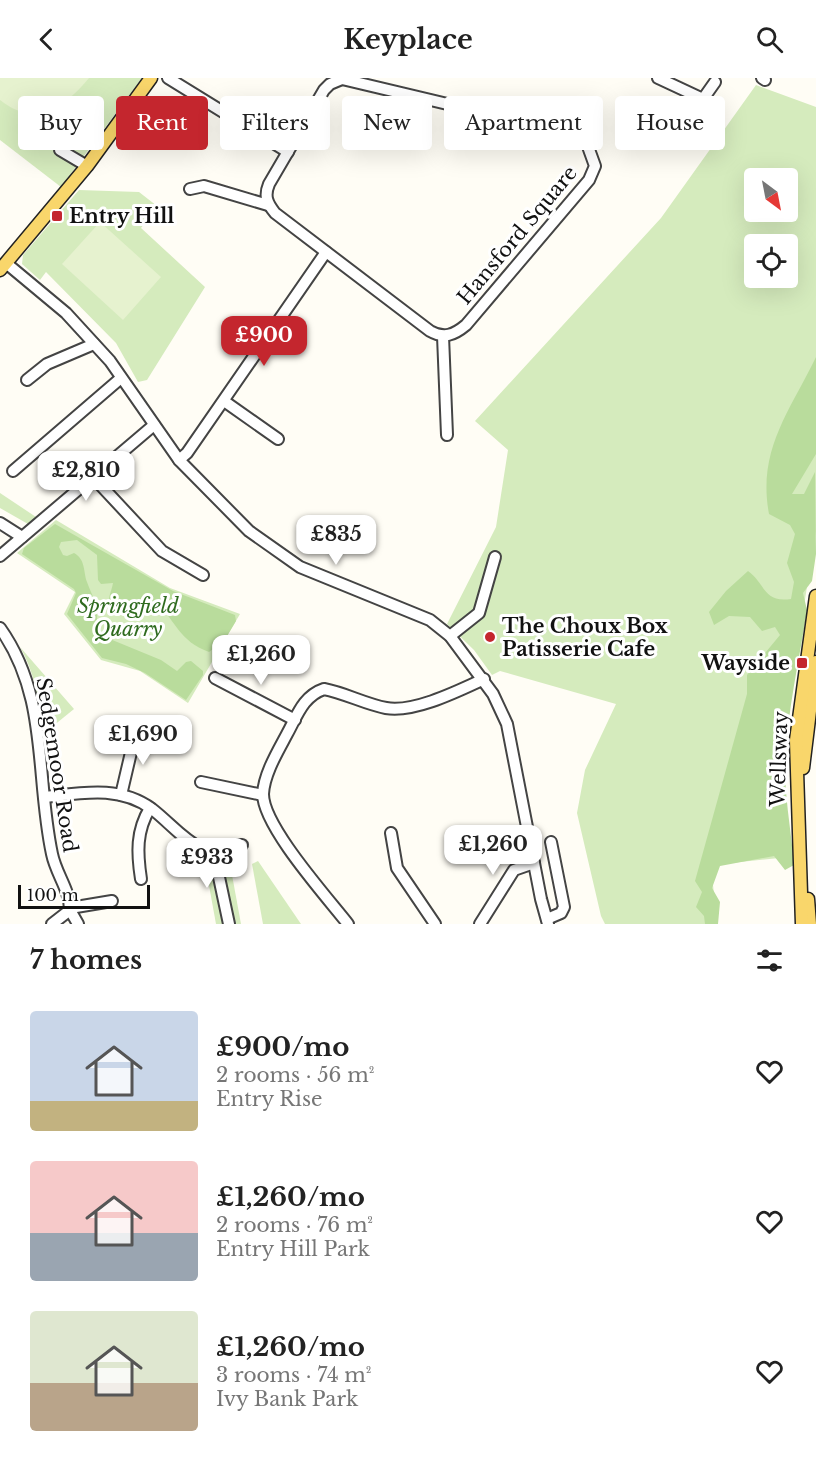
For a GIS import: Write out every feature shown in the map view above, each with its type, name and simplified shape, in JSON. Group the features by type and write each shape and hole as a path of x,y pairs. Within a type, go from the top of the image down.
{"main road":[{"path":"3,261 87,166 151,78"},
{"name":"Wellsway","path":"802,924 796,740 816,596"},
{"name":"Wellsway","path":"810,924 803,828 802,775 816,662"}],"street":[{"path":"168,78 288,152"},
{"path":"658,78 703,99 715,82"},
{"name":"Hansford Square","path":"268,205 266,190 268,184 331,81 347,80 574,134 586,141 595,166 589,180 466,324 459,331 443,336"},
{"path":"60,150 87,166"},
{"path":"190,189 204,186 268,205 274,213 430,331 443,336 447,435"},
{"path":"179,460 224,400 326,252"},
{"path":"3,261 66,313 121,378 179,460 210,495 267,546 300,567 430,620 450,636 484,680 507,724 534,863 548,921 561,913 564,907 551,842"},
{"path":"27,380 55,360 94,344"},
{"path":"13,471 121,378"},
{"path":"224,400 278,439"},
{"path":"0,556 154,425"},
{"path":"93,477 162,551 203,575"},
{"path":"0,523 22,537"},
{"path":"450,636 479,613 495,557"},
{"name":"Sedgemoor Road","path":"0,628 13,646 28,681 52,855 70,900 70,909 78,924"},
{"path":"215,678 295,720"},
{"path":"348,924 267,816 263,795 264,785 278,751 295,720 310,696 324,689 387,709 401,708 455,693 484,680"},
{"path":"121,795 136,732"},
{"path":"201,782 263,795"},
{"path":"44,797 92,792 121,795 150,808 193,845 202,849 242,845"},
{"path":"141,879 138,840 142,822 150,808"},
{"path":"392,833 397,868 435,924"},
{"path":"213,849 229,924"},
{"path":"480,924 514,870 534,863"},
{"path":"52,924 70,909 112,901"}],"green space":[{"path":"0,78 142,78 129,96 116,96 116,113 104,129 104,96 18,96 18,150 88,150 61,187 0,140"},
{"path":"0,78 89,78 71,96 18,96 18,110 0,100"},
{"path":"756,85 816,107 816,531 792,680 783,776 789,857 711,865 717,924 605,924 601,916 577,813 585,770 616,704 500,671 492,675 474,650 447,624 496,527 508,450 475,421 661,218 710,150 725,150 725,128"},
{"path":"79,190 139,192 157,206 141,228 205,287 147,380 138,382 116,343 46,272 40,280 22,264 23,255"},
{"path":"100,222 161,277 123,320 62,264"},
{"path":"816,357 816,454 792,494 804,494 815,472 816,554 812,581 803,593 807,610 786,747 786,792 794,865 785,870 774,856 720,866 712,888 720,902 718,924 705,924 704,916 696,907 702,892 695,881 747,694 747,675 780,635 775,627 762,631 750,617 729,616 714,625 709,612 726,591 748,571 770,595 775,598 791,599 794,582 787,563 795,534 790,525 769,514 768,470 778,432"},
{"path":"0,493 36,517 28,524 0,508"},
{"name":"Springfield Quarry","path":"56,520 170,588 240,614 188,703 140,671 101,660 64,614 75,592 17,553"},
{"name":"Springfield Quarry","path":"55,524 173,591 235,615 236,621 224,641 209,652 199,648 185,637 157,604 135,614 115,613 109,601 113,583 101,584 98,580 97,555 77,540 61,542 59,547 63,555 74,553 82,562 97,609 96,628 105,637 161,660 177,671 186,662 191,661 203,671 203,675 186,700 145,673 126,664 102,658 67,614 76,593 74,589 22,554 24,548"},
{"path":"20,647 74,709 42,735 33,679"},
{"path":"228,853 241,924 232,924 219,855"},
{"path":"212,857 225,924 216,924 204,858"},
{"path":"258,861 301,924 263,924 252,864"}],"place":[{"name":"Entry Hill","path":"57,216"},
{"name":"The Choux Box Patisserie Cafe","path":"490,637"},
{"name":"Wayside","path":"802,663"}]}
